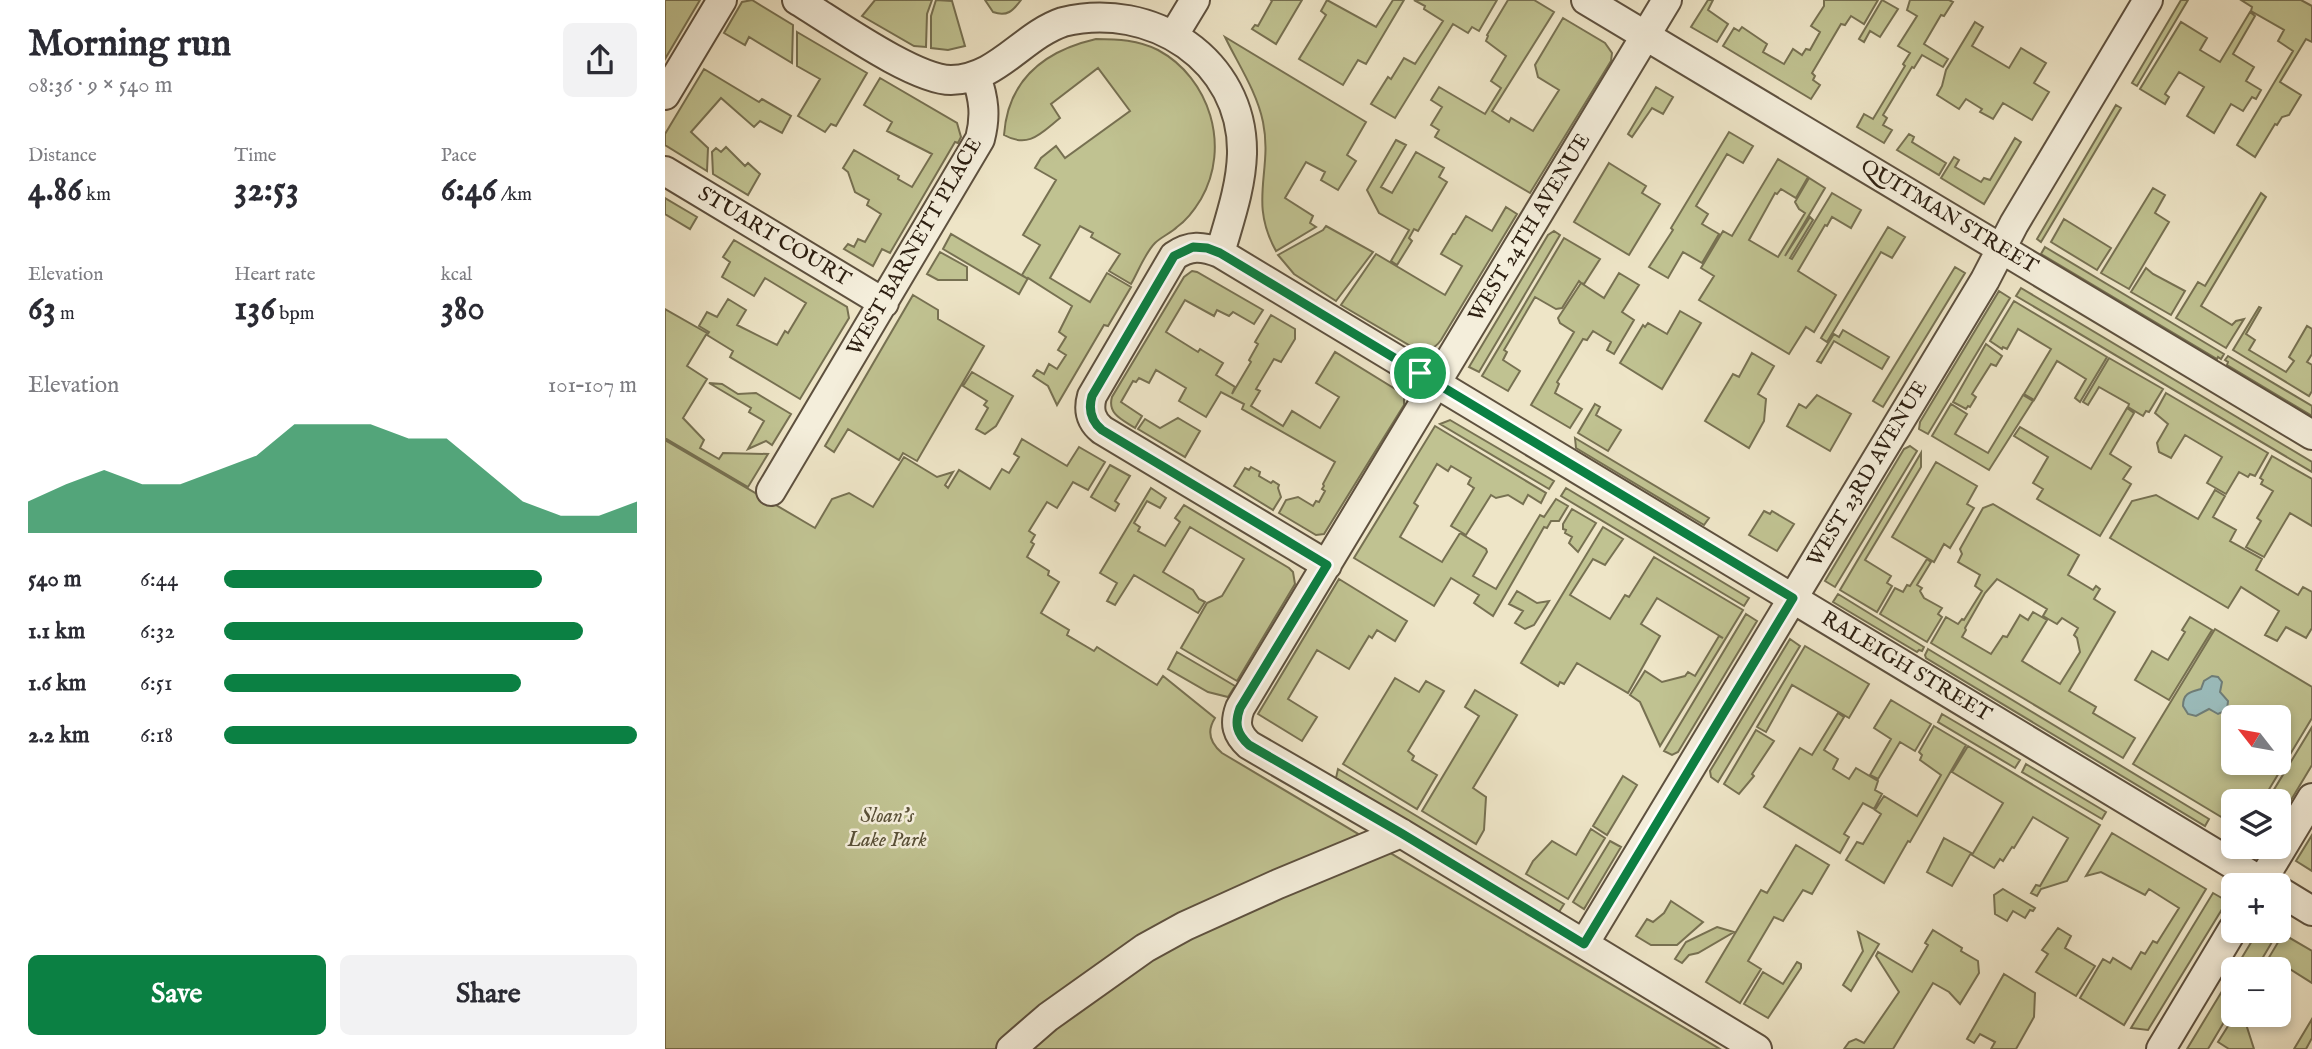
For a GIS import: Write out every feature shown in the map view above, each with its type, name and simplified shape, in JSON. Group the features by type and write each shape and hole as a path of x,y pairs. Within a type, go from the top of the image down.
{"street":[{"path":"665,95 722,0"},
{"path":"797,0 917,72 940,79 976,76 998,65 1035,35 1060,23 1087,15 1112,14 1144,19 1175,33 1204,57 1230,95 1238,121 1242,153 1238,186 1220,253 1193,247 1174,256 1092,396 1091,415 1102,430 1327,565"},
{"path":"1175,33 1195,0"},
{"name":"QUITMAN STREET","path":"1586,0 2312,435"},
{"name":"WEST 24TH AVENUE","path":"1401,833 1249,745 1238,733 1236,724 1240,708 1667,0"},
{"name":"WEST 23RD AVENUE","path":"1584,944 1985,280 2148,0"},
{"name":"WEST BARNETT PLACE","path":"771,491 980,139 985,120 984,100 976,76"},
{"name":"STUART COURT","path":"665,171 884,303"},
{"name":"RALEIGH STREET","path":"1220,253 2246,873"},
{"path":"2274,873 2312,798"},
{"path":"1011,1049 1048,1017 1145,948 1185,926 1278,884 1401,833 1756,1049"},
{"name":"RALEIGH STREET","path":"2291,899 2312,911"},
{"path":"2161,1049 2225,943"}],"green space":[{"path":"665,0 700,0 665,59"},
{"path":"752,0 793,25 792,63 749,37 745,45 724,33 742,2"},
{"path":"875,0 932,0 927,14 926,47 914,46 862,16"},
{"path":"936,0 952,1 965,46 948,50 931,48 931,16"},
{"path":"985,0 1021,0 1012,10 1002,14 993,12"},
{"path":"1271,0 1302,0 1276,44 1252,29 1255,25 1258,26"},
{"path":"1327,0 1376,27 1393,0 1404,0 1366,64 1358,60 1343,85 1299,59 1326,15 1321,11"},
{"path":"1414,0 1497,0 1479,31 1472,27 1468,33 1453,24 1395,118 1371,104 1404,58 1415,64 1443,21"},
{"path":"1508,0 1534,0 1554,12 1492,111 1509,122 1511,118 1533,131 1559,90 1538,77 1535,65 1563,18 1605,43 1612,53 1611,61 1530,193 1435,137 1439,130 1431,125 1442,107 1431,100 1439,87 1485,114 1501,88 1491,81 1506,56 1486,41 1487,35"},
{"path":"1708,0 1713,0 1708,10 1728,24 1717,42 1691,27"},
{"path":"1824,0 1878,0 1864,24 1851,16 1845,25 1841,24 1812,73 1815,76 1813,80 1820,85 1811,99 1723,46 1734,28 1739,31 1742,27 1767,44 1763,52 1784,64 1793,49 1802,55 1806,49 1810,50 1820,32 1811,26 1824,6"},
{"path":"1882,0 1898,9 1880,37 1870,31 1864,42 1859,39"},
{"path":"1910,0 1953,2 1944,16 1941,15 1924,44 1948,59 1943,67 1922,55 1914,68 1912,67 1883,115 1887,118 1883,125 1892,130 1884,143 1857,127 1864,114 1873,119 1905,66 1903,64 1910,53 1898,46 1917,16 1907,10"},
{"path":"2181,0 2188,0 2137,86 2132,83"},
{"path":"2241,0 2301,0 2312,6 2312,42 2306,39 2280,82 2301,95 2289,115 2282,117 2277,125 2275,124 2255,157 2237,145 2293,51 2278,41 2284,30 2251,11 2252,7"},
{"path":"2250,12 2255,16 2233,54 2254,67 2246,81 2261,90 2256,99 2252,97 2243,111 2231,104 2214,133 2187,116 2204,87 2179,72 2165,94 2169,97 2165,104 2140,89 2181,22 2207,38 2200,50 2220,62"},
{"path":"1975,22 1983,27 1972,46 2009,68 2021,48 2046,63 2034,83 2049,92 2032,120 2003,103 1993,119 1980,112 1982,109 1966,99 1959,109 1937,95 1946,70"},
{"path":"797,32 867,73 836,126 831,124 825,132 798,116 820,79 797,66"},
{"path":"1225,37 1366,122 1347,155 1356,161 1338,190 1321,180 1325,172 1306,162 1285,198 1313,216 1310,223 1316,227 1276,251 1268,233 1262,201 1265,156 1263,122 1252,89"},
{"path":"1096,39 1128,41 1158,50 1176,62 1191,78 1202,96 1214,136 1210,179 1201,199 1190,214 1151,247 1131,284 1109,271 1120,254 1091,237 1093,233 1080,226 1050,278 1090,302 1107,273 1131,287 1108,326 1104,325 1057,405 1048,386 1033,376 1037,370 1044,374 1049,364 1057,369 1066,355 1058,350 1066,337 1059,332 1072,306 1022,275 1040,245 1023,235 1056,180 1035,168 1041,158 1056,146 1065,158 1130,111 1098,68 1051,104 1060,118 1041,134 1028,140 1013,139 1004,135 1007,115 1021,83 1032,70 1060,51"},
{"path":"704,69 759,102 762,99 791,116 782,133 760,121 754,127 721,98 691,132 708,148 707,171 665,145 665,134"},
{"path":"880,78 957,123 961,137 958,143 955,142 890,253 882,249 873,266 844,249 848,244 854,247 858,239 865,242 881,214 867,205 869,200 855,192 848,172 843,168 854,150 899,176 898,179 912,187 932,154 887,131 892,122 864,105"},
{"path":"1656,87 1673,97 1663,114 1652,108 1632,137 1628,134"},
{"path":"2116,105 2121,108 2041,242 2037,239"},
{"path":"1729,132 1753,146 1743,163 1727,154 1696,206 1708,214 1702,224 1719,234 1702,263 1683,252 1668,278 1649,267"},
{"path":"1909,134 1914,137 1912,142 1946,163 1939,175 1897,150"},
{"path":"2015,138 2021,142 1984,204 1941,178 1954,157 1959,160 1955,167 1981,182 1984,178 1990,180"},
{"path":"1396,140 1406,145 1381,187 1392,193 1416,152 1444,168 1439,177 1447,182 1418,231 1414,229 1409,238 1412,241 1397,265 1391,261 1409,230 1379,213 1367,190"},
{"path":"726,147 745,166 748,163 760,174 748,195 713,174 712,152 716,148 721,152"},
{"path":"1778,159 1808,177 1796,198 1781,189 1775,193 1749,240 1778,257 1805,213 1795,202 1809,178 1825,188 1785,256 1810,217 1813,220 1790,258 1792,259 1832,193 1861,210 1851,228 1832,217 1798,271 1836,295 1814,332 1806,327 1789,354 1699,300 1714,276 1701,268 1723,231 1732,236"},
{"path":"1609,163 1646,186 1642,193 1660,204 1629,255 1574,222"},
{"path":"2153,188 2165,195 2155,213 2169,222 2129,289 2101,273"},
{"path":"2261,193 2266,197 2201,306 2232,325 2244,319 2226,348 2176,318 2198,282 2205,286"},
{"path":"665,198 697,217 690,229 665,214"},
{"path":"1506,207 1517,214 1441,340 1433,348 1414,348 1341,305 1376,254 1445,295 1462,266 1441,254 1453,234 1466,216 1492,231"},
{"path":"2064,219 2111,248 2097,270 2051,242"},
{"path":"1326,226 1373,252 1336,301 1294,274 1278,255"},
{"path":"1888,227 1905,237 1892,258 1881,252 1827,342 1821,338"},
{"path":"1554,231 1560,235 1479,372 1469,367 1548,235"},
{"path":"951,234 1028,279 1019,294 943,249"},
{"path":"1564,238 1600,259 1584,284 1579,281 1562,308 1556,309 1535,297 1504,350 1507,352 1503,360 1520,371 1508,391 1482,376"},
{"path":"734,240 847,307 849,318 800,399 730,357 733,351 707,335 709,332 699,326 707,312 717,317 728,299 746,310 737,325 777,345 785,331 788,333 806,303 765,278 754,296 722,277 730,262 723,257"},
{"path":"2045,247 2224,354 2221,359 2041,254"},
{"path":"940,252 967,267 967,280 938,280 927,274"},
{"path":"1955,267 1965,273 1883,407 1873,401"},
{"path":"2146,268 2185,291 2171,315 2131,292"},
{"path":"1192,271 1263,310 1254,324 1233,312 1229,316 1217,310 1214,316 1185,300 1166,332 1198,352 1200,349 1223,363 1216,375 1235,387 1232,394 1251,362 1249,360 1258,344 1255,342 1271,315 1295,329 1295,339 1281,362 1274,359 1256,389 1260,391 1251,406 1283,426 1292,411 1320,428 1339,397 1316,383 1335,352 1404,396 1404,405 1324,534 1316,535 1279,513 1286,500 1298,497 1313,506 1316,501 1319,502 1325,491 1322,489 1323,484 1335,462 1242,409 1244,404 1221,392 1206,417 1179,401 1186,388 1156,370 1149,383 1139,378 1136,382 1133,381 1121,402 1142,416 1135,428 1114,412 1112,397 1184,277"},
{"path":"1619,273 1639,285 1622,312 1634,320 1614,354 1607,350 1611,342 1593,331 1587,340 1583,339 1557,382 1559,384 1555,393 1582,409 1570,428 1531,405 1574,332 1560,323 1558,318 1581,283 1604,298"},
{"path":"2021,288 2312,462 2312,472 2016,296"},
{"path":"1999,291 2010,298 1928,434 1919,429 1920,422"},
{"path":"913,295 938,310 938,319 984,346 917,461 903,453 899,460 848,429 834,452 825,446"},
{"path":"2014,301 2107,357 2080,402 2075,398 2086,379 2057,361 2034,400 2024,394 2051,349 2018,329 2007,349 2002,349 1990,341"},
{"path":"2259,307 2261,308 2246,334 2255,340 2249,350 2286,372 2294,361 2289,357 2307,326 2312,329 2312,354 2307,362 2312,365 2312,391 2309,396 2233,350"},
{"path":"665,309 707,333 687,366 707,379 683,418 704,440 700,448 719,459 723,453 768,454 748,487 665,438"},
{"path":"1680,311 1701,323 1662,389 1620,363 1643,325 1645,327 1648,323 1667,334"},
{"path":"1843,330 1889,357 1882,369 1834,341 1821,363 1817,361 1834,334 1839,337"},
{"path":"1986,344 2002,356 1996,366 1991,364 1972,394 1976,397 1966,409 1953,402"},
{"path":"1752,353 1774,366 1758,394 1766,399 1764,421 1749,448 1705,421 1733,374 1739,377"},
{"path":"2228,356 2312,406 2312,416 2227,365 2225,360"},
{"path":"2109,358 2163,389 2149,412 2146,411 2143,416 2128,407 2129,404 2099,387 2088,405 2083,402"},
{"path":"972,372 1013,396 996,426 985,434 976,429 988,408 984,405 987,401 963,386"},
{"path":"709,383 722,384 738,394 756,393 791,414 772,445 766,441 748,449 764,421 749,412 751,408"},
{"path":"2166,393 2268,453 2255,476 2250,474 2248,477 2239,472 2226,494 2207,483 2222,457 2185,435 2171,458 2159,452 2157,443 2168,424 2155,413"},
{"path":"1817,395 1851,414 1830,451 1787,426 1799,404 1806,408"},
{"path":"2023,395 2033,401 1989,470 1932,436 1951,404 1967,414 1955,434 1988,453"},
{"path":"1595,404 1600,407 1596,415 1621,430 1608,451 1578,433"},
{"path":"2127,408 2134,413 2110,454 2131,467 2123,479 2131,484 2100,536 2037,499 2043,489 2033,483 2048,457 2014,436 2020,427 2091,469"},
{"path":"1178,418 1200,431 1185,457 1138,429 1145,419 1160,428"},
{"path":"1450,420 1554,481 1549,489 1440,424"},
{"path":"1435,426 1546,493 1541,503 1528,495 1523,504 1508,495 1496,498 1491,495 1466,535 1451,526 1474,488 1468,484 1471,478 1451,466 1448,471 1437,464 1414,503 1418,506 1400,537 1442,562 1460,533 1486,549 1487,552 1473,576 1496,589 1540,515 1544,517 1556,499 1568,506 1559,521 1551,521 1547,528 1544,527 1493,616 1474,603 1479,595 1451,578 1434,606 1354,558"},
{"path":"1575,438 1709,518 1704,525 1576,448"},
{"name":"Sloan's Lake Park","path":"1022,439 1067,466 1079,447 1105,462 1088,490 1073,482 1057,508 1047,502 1029,531 1035,535 1031,542 1034,544 1027,557 1049,571 1048,575 1059,582 1041,613 1069,630 1067,635 1094,651 1097,647 1157,685 1163,676 1215,718 1211,737 1222,753 1720,1049 665,1049 665,440 815,528 832,499 849,493 873,507 904,457 937,477 953,472 945,485 948,488 959,470 990,489 1002,469 1009,473 1019,457 1014,454"},
{"path":"1910,446 1917,451 1835,587 1825,581 1904,449"},
{"path":"1921,453 1921,467 1865,560 1891,576 1887,583 1892,586 1877,612 1840,590"},
{"path":"2272,456 2312,479 2312,526 2290,513 2264,557 2246,547 2261,521 2257,518 2273,491 2261,484 2263,480 2260,478"},
{"path":"1936,462 1977,486 1967,504 1974,508 1950,548 1944,544 1934,562 1892,537"},
{"path":"1110,465 1130,476 1115,501 1119,504 1115,511 1091,497"},
{"path":"1251,467 1260,472 1259,476 1279,485 1281,497 1273,510 1234,486 1245,468 1249,470"},
{"path":"1151,488 1166,498 1160,508 1147,501 1134,523 1140,527 1138,531 1165,546 1180,522 1175,518 1184,505 1293,572 1295,584 1237,681 1181,648 1207,603 1222,596 1244,559 1190,527 1163,572 1193,590 1199,599 1205,602 1198,613 1134,575 1115,605 1107,601 1117,583 1100,573"},
{"path":"1566,488 1749,598 1744,606 1561,496"},
{"path":"2215,490 2225,496 2213,517 2236,530 2230,541 2262,559 2256,570 2298,595 2303,587 2312,592 2312,628 2306,638 2286,627 2277,641 2265,635 2279,611 2241,587 2228,608 2110,538 2132,501 2156,495 2198,519"},
{"path":"1993,504 2079,555 2068,575 2093,590 2096,586 2100,589 2094,599 2115,612 2069,691 2096,707 2093,713 2135,738 2123,758 1931,643 1946,617 1958,624 1964,620 1982,591 1975,586 1980,575 1958,562 1962,554 1960,549 1983,508","holes":["1997,579 2047,609 2043,616 2057,624 2062,618 2078,628 2074,635 2080,652 2060,684 2022,661 2047,620 2033,612 2028,620 2020,615 2007,637 2003,636 1991,654 1962,637 1985,593"]},
{"path":"1572,509 1596,523 1578,552 1569,543 1572,537 1563,529"},
{"path":"1764,511 1770,514 1772,511 1794,524 1777,551 1749,535"},
{"path":"1603,527 1623,539 1605,565 1593,559 1570,595 1610,619 1625,595 1629,597 1654,557 1743,610 1660,746 1640,702 1630,695 1645,671 1662,682 1685,676 1688,672 1695,676 1719,636 1723,638 1657,598 1641,624 1660,636 1628,693 1577,663 1564,684 1560,682 1558,686 1521,663"},
{"path":"1927,559 1931,562 1917,585 1922,588 1920,591 1924,598 1942,608 1938,614 1942,617 1927,642 1880,614 1895,588 1903,592 1907,585 1910,586"},
{"path":"1339,579 1407,621 1395,641 1377,630 1372,638 1369,636 1349,669 1317,650 1288,699 1317,717 1302,741 1258,714"},
{"path":"1517,591 1537,603 1549,601 1534,625 1525,629 1515,623 1523,611 1509,604"},
{"path":"1838,594 1924,647 1922,651 1917,652 1833,602"},
{"path":"1746,614 1757,621 1678,752 1672,755 1664,751"},
{"path":"2190,617 2212,630 2169,700 2135,680 2152,651 2168,660 2185,632 2182,630"},
{"path":"2215,629 2312,687 2312,718 2291,753 2291,705 2221,705 2221,775 2278,775 2269,789 2221,789 2221,817 2133,764"},
{"path":"1790,639 1800,646 1718,782 1711,777 1710,771"},
{"path":"1805,646 1869,684 1849,718 1792,685 1766,732 1757,727"},
{"path":"1928,649 2209,819 2205,826 1926,658"},
{"path":"1177,652 1235,686 1228,697 1208,692 1168,669"},
{"path":"1395,678 1419,692 1426,681 1444,691 1408,751 1414,756 1412,760 1437,775 1417,809 1343,764"},
{"path":"1475,690 1517,715 1473,788 1486,797 1484,830 1476,844 1422,811 1479,716 1465,707"},
{"path":"1891,700 1931,724 1915,751 1900,742 1878,779 1870,775 1891,739 1874,728"},
{"path":"1838,713 1844,717 1824,750 1838,759 1833,769 1849,779 1856,768 1878,781 1875,790 1882,794 1874,809 1863,803 1844,834 1849,837 1840,853 1764,807 1800,748 1812,755"},
{"path":"1942,714 2020,760 2015,768 1938,722"},
{"path":"1934,726 1966,745 1884,883 1846,860 1857,842 1863,844 1881,814 1875,810 1884,796 1917,816 1941,775 1920,760 1922,755 1919,752"},
{"path":"2312,727 2312,765 2291,800 2291,789 2274,789 2283,775 2291,775 2291,762"},
{"path":"1756,730 1774,741 1752,774 1754,776 1739,794 1724,784"},
{"path":"1968,746 2100,825 2067,881 2041,889 2037,896 2031,893 2036,885 2040,886 2068,838 2033,817 2014,848 2012,847 2003,861 2000,859 1994,868 1972,855 2003,803 1952,772"},
{"path":"2026,764 2106,812 2102,819 2022,772"},
{"path":"1338,769 1564,904 1559,912 1336,778"},
{"path":"1623,776 1637,785 1607,835 1593,826"},
{"path":"1591,829 1605,838 1568,899 1526,874 1533,861 1552,841 1576,855"},
{"path":"2112,833 2206,889 2124,1025 2080,998 2103,959 2110,963 2113,958 2131,969 2141,952 2145,954 2153,941 2157,943 2179,908 2149,889 2145,895 2101,872 2086,876"},
{"path":"2312,835 2312,871 2296,861"},
{"path":"1944,838 1971,853 1952,886 1927,872"},
{"path":"1610,841 1621,847 1584,909 1573,902"},
{"path":"1796,845 1829,865 1812,894 1803,890 1783,921 1774,917 1748,961 1761,969 1740,1003 1706,982 1761,890 1767,893"},
{"path":"2003,889 2035,908 2030,910 2025,918 2013,911 2007,921 1995,914 1994,895"},
{"path":"2213,893 2221,898 2221,911 2148,1030 2131,1028"},
{"path":"1671,901 1703,922 1677,945 1651,945 1636,936 1647,919 1653,922 1664,913"},
{"path":"1717,927 1734,932 1698,953 1689,955 1682,963 1675,959 1686,942"},
{"path":"2058,928 2071,936 2065,948 2095,966 2076,996 2036,972 2048,954 2042,950"},
{"path":"1933,930 1978,961 1979,973 1960,1004 1949,992 1933,983 1893,1049 1844,1049 1849,1042 1856,1039 1864,1043 1899,992 1876,956 1878,952 1912,972 1928,945 1925,943"},
{"path":"1858,932 1879,944 1851,991 1843,985 1863,951"},
{"path":"2291,939 2312,951 2312,983 2291,970 2291,957 2269,957 2278,943 2291,943"},
{"path":"2251,943 2271,943 2263,957 2242,957"},
{"path":"1797,962 1801,964 1801,968 1768,1018 1744,1004 1763,972 1783,984"},
{"path":"2004,974 2035,993 2034,1017 2016,1049 1991,1049 1995,1042 1980,1034 1974,1043 1967,1039"},
{"path":"2221,993 2221,1027 2208,1049 2187,1049"},
{"path":"2312,1019 2312,1038 2306,1049 2294,1049"},
{"path":"2227,1027 2247,1027 2254,1049 2229,1049 2218,1042"}],"water":[{"path":"2212,676 2218,677 2222,682 2220,692 2228,701 2228,705 2221,705 2221,713 2218,714 2209,709 2196,716 2188,714 2183,702 2190,692 2201,689 2204,681"}],"route":[{"path":"1193,247 1220,253 1420,373 1793,598 1584,944 1243,739 1236,724 1240,708 1327,565 1102,430 1090,410 1092,396 1174,256 1193,247"}]}
